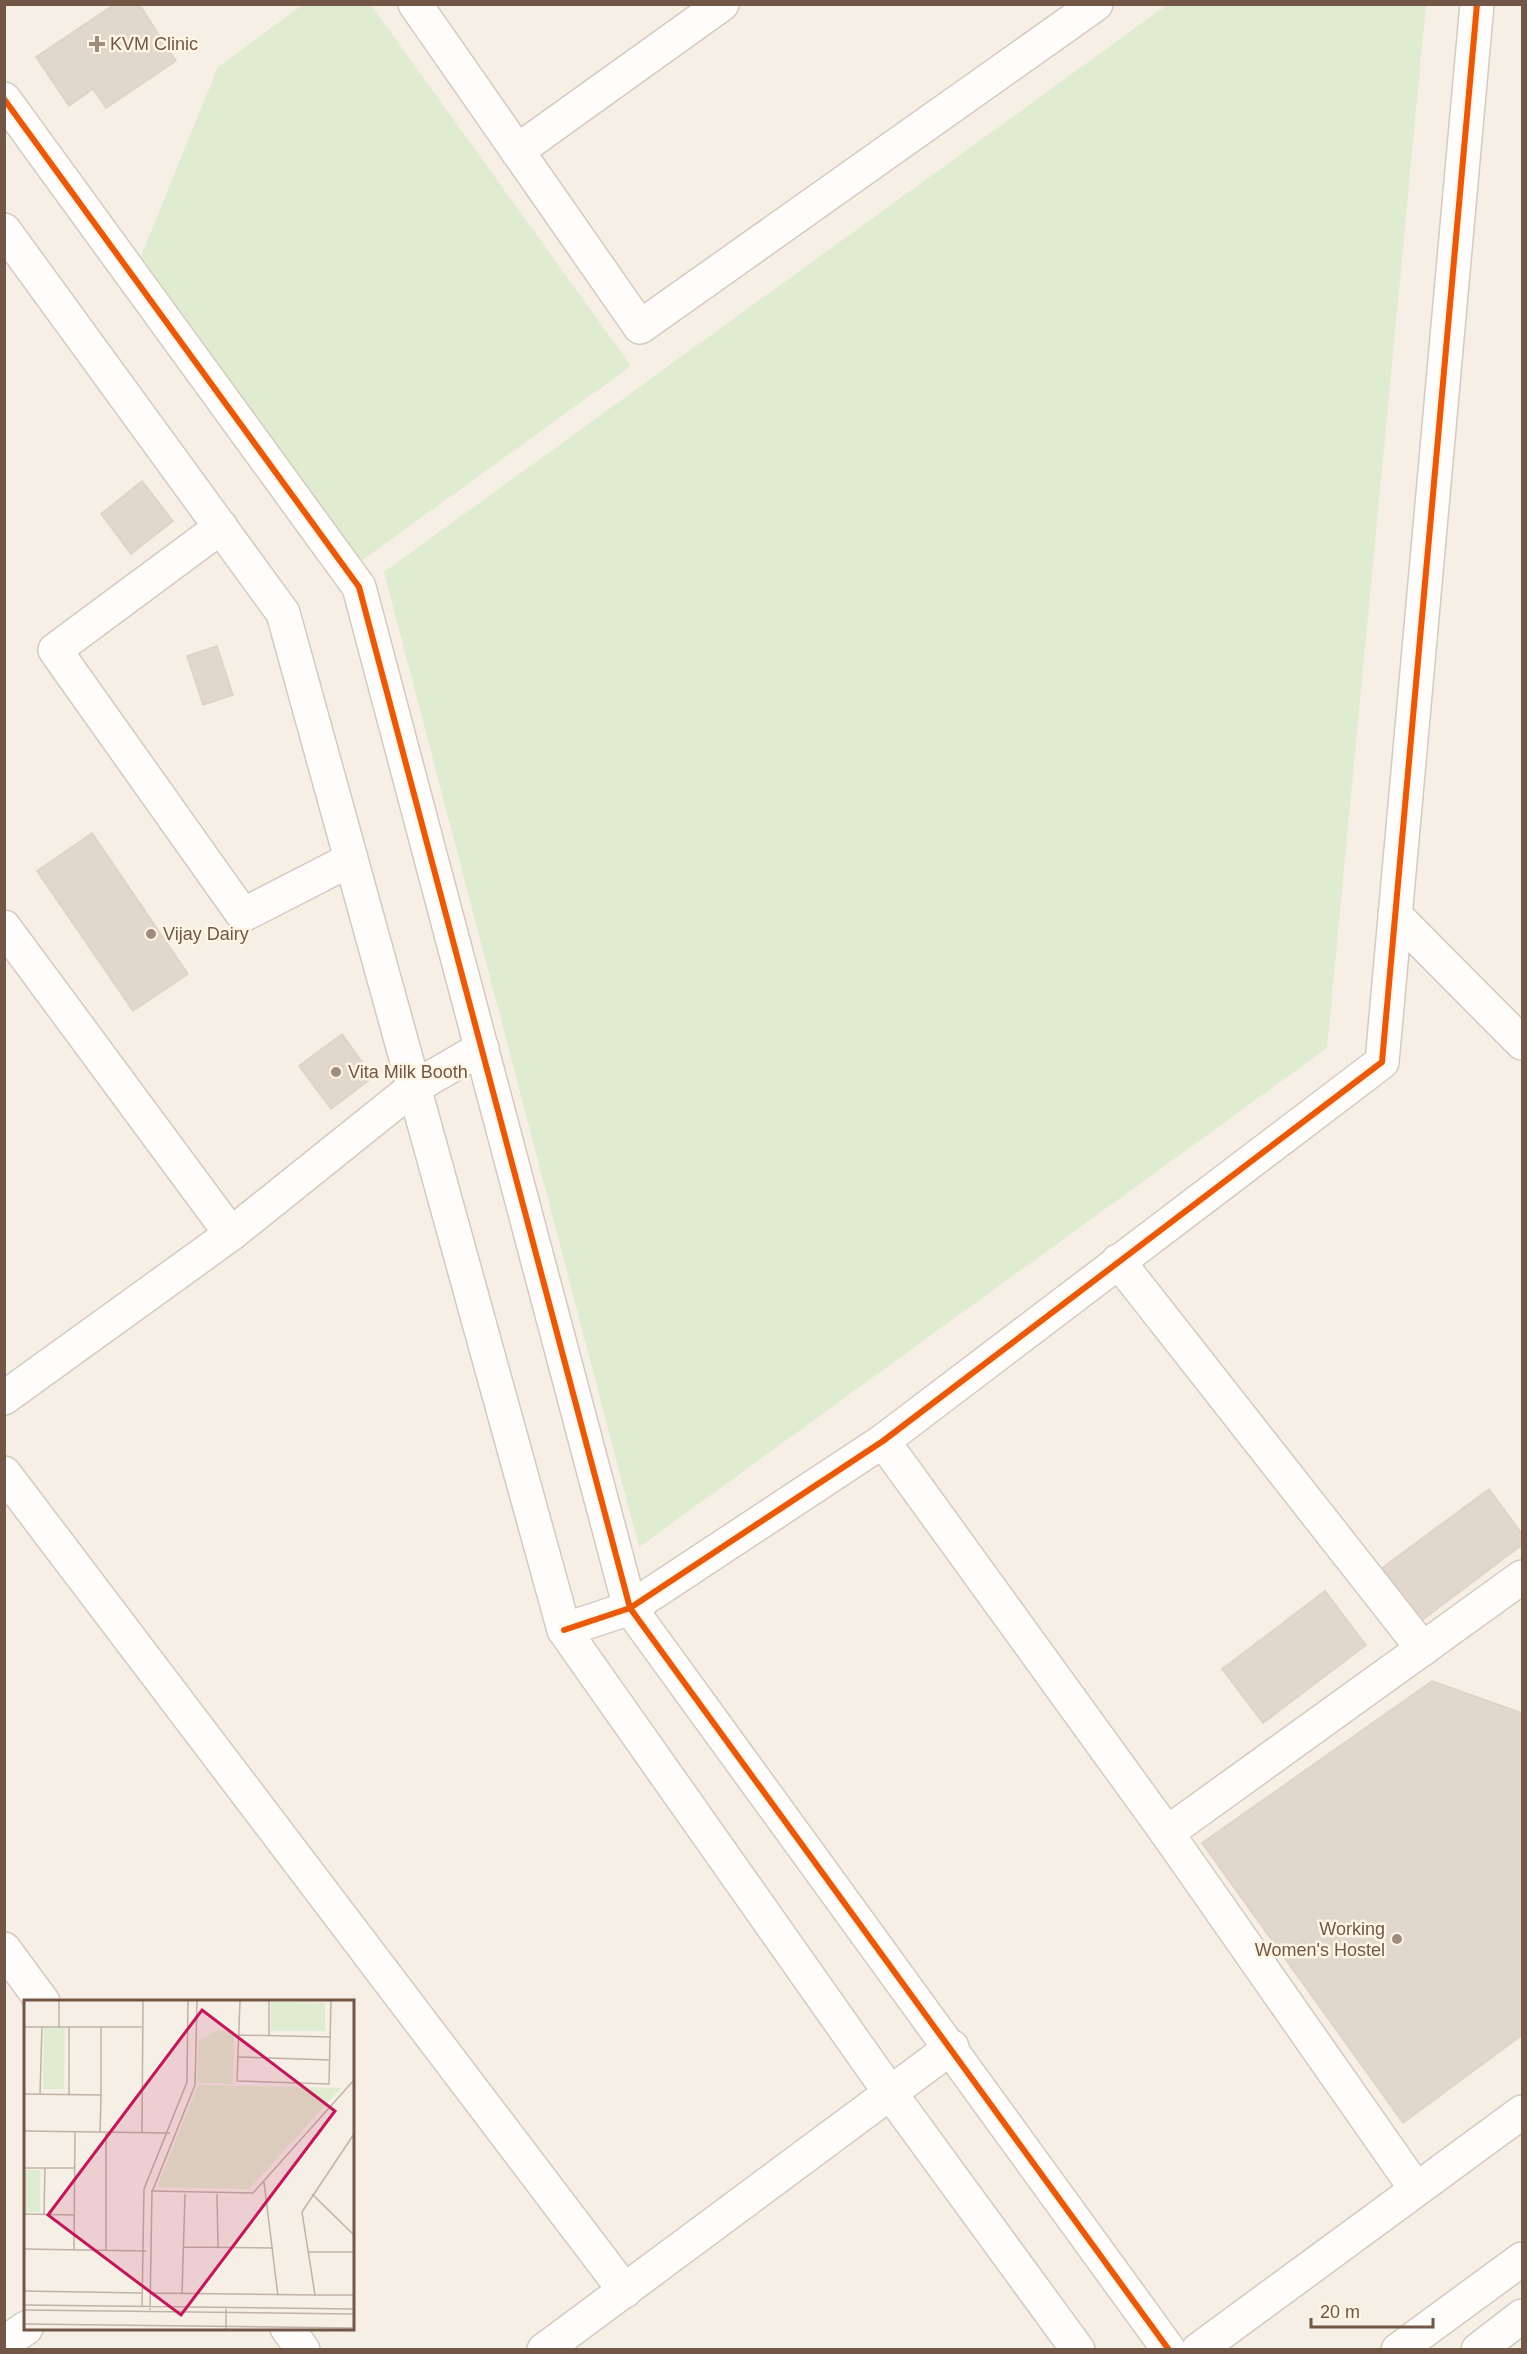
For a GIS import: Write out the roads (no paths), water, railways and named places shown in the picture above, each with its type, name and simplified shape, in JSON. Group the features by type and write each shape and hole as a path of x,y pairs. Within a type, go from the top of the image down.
{"street":[{"path":"415,4 640,327 1096,4"},
{"path":"517,151 722,4"},
{"path":"564,1630 630,1608 883,1441 1382,1062 1477,4"},
{"path":"4,99 359,587 630,1608 952,2047 1169,2349"},
{"path":"4,230 283,613 564,1630 891,2094 1078,2349"},
{"path":"221,526 55,650 243,915 350,860"},
{"path":"1395,915 1522,1043"},
{"path":"4,927 231,1234"},
{"path":"4,1398 231,1234 413,1088 482,1047"},
{"path":"1118,1261 1422,1649"},
{"path":"883,1441 1167,1833 1416,2189"},
{"path":"4,1473 625,2291"},
{"path":"1167,1833 1522,1577"},
{"path":"4,1949 43,2000"},
{"path":"544,2349 952,2047"},
{"path":"1198,2349 1522,2112"},
{"path":"1398,2349 1522,2259"},
{"path":"1478,2349 1522,2316"},
{"path":"4,2343 24,2329"},
{"path":"289,2330 303,2349"}],"place":[{"name":"KVM Clinic","path":"97,44"},
{"name":"Vijay Dairy","path":"151,934"},
{"name":"Vita Milk Booth","path":"336,1072"},
{"name":"Working Women's Hostel","path":"1397,1939"}]}
